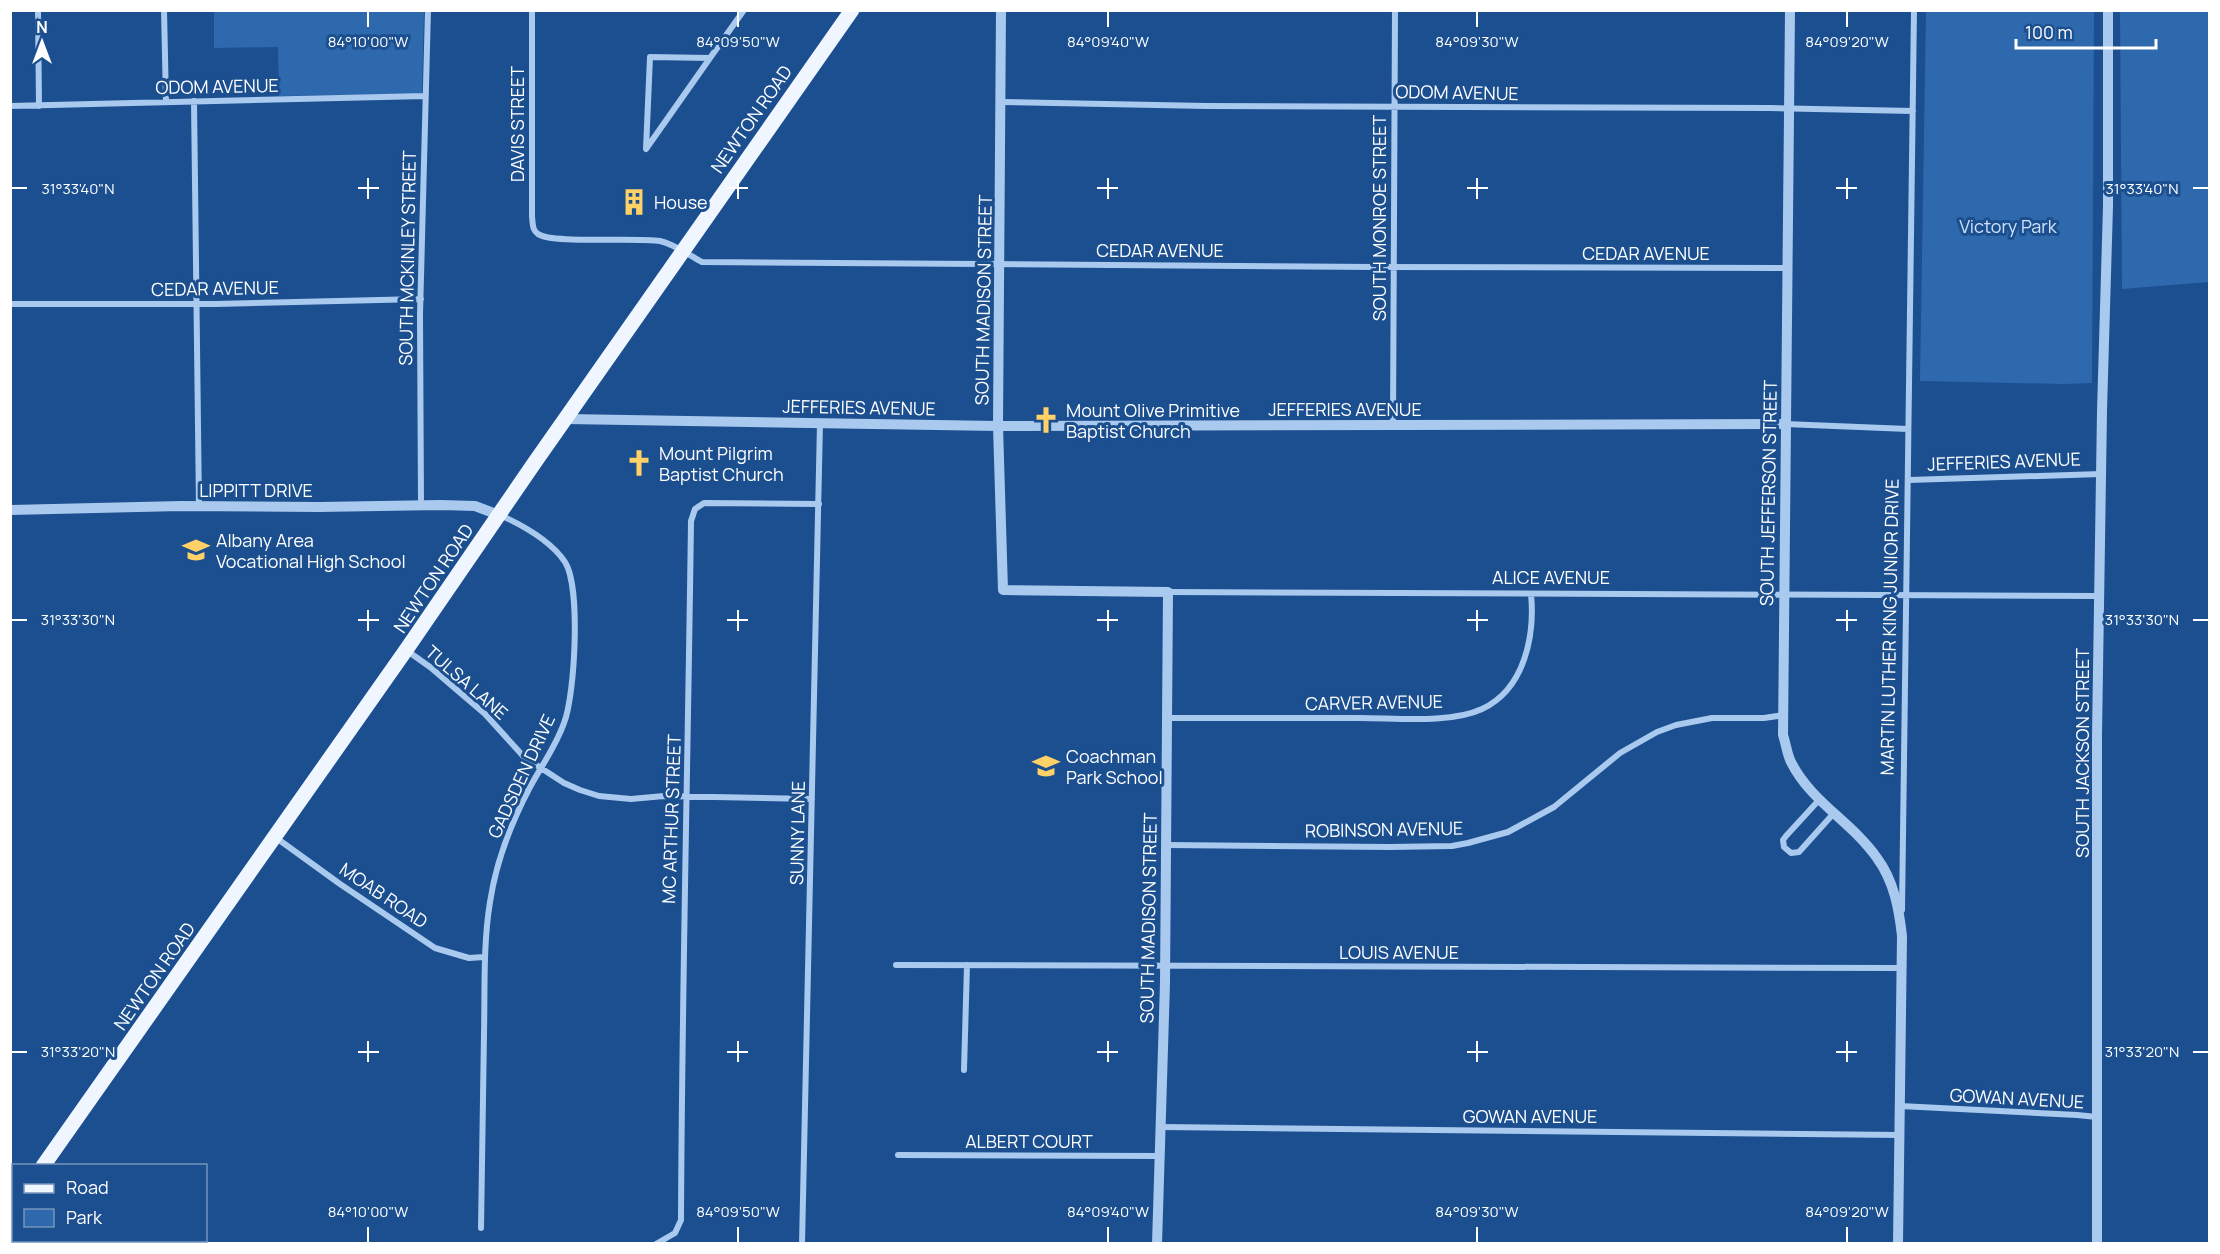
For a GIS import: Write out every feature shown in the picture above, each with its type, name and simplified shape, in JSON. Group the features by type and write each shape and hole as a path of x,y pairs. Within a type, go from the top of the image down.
{"main road":[{"name":"NEWTON ROAD","path":"44,1164 852,10"}],"street":[{"path":"38,10 39,106"},
{"path":"164,10 166,102"},
{"name":"SOUTH MCKINLEY STREET","path":"421,505 420,299 428,10"},
{"name":"DAVIS STREET","path":"532,10 532,218 533,229 539,236"},
{"path":"710,58 650,57 646,149 744,10"},
{"name":"SOUTH MADISON STREET","path":"1002,10 998,426 1004,590"},
{"name":"SOUTH MONROE STREET","path":"1393,426 1395,10"},
{"name":"SOUTH JEFFERSON STREET","path":"1790,10 1783,735 1790,761 1805,785 1871,849 1882,865 1894,891 1902,936"},
{"name":"MARTIN LUTHER KING JUNIOR DRIVE","path":"1898,1244 1914,10"},
{"name":"SOUTH JACKSON STREET","path":"2097,1244 2099,596 2107,242 2108,10"},
{"name":"ODOM AVENUE","path":"10,106 425,96"},
{"path":"194,101 199,507"},
{"name":"ODOM AVENUE","path":"1001,102 1913,111"},
{"name":"CEDAR AVENUE","path":"539,236 555,239 638,239 662,242 702,262 1787,268"},
{"name":"CEDAR AVENUE","path":"10,304 198,304 420,299"},
{"name":"JEFFERIES AVENUE","path":"566,419 998,426 1785,424 1908,429"},
{"name":"SUNNY LANE","path":"802,1244 820,423"},
{"name":"JEFFERIES AVENUE","path":"1909,480 2101,474"},
{"name":"MC ARTHUR STREET","path":"656,1244 675,1233 681,1220 682,971 691,521 694,509 704,503 819,504"},
{"name":"LIPPITT DRIVE","path":"10,510 421,505 475,506 499,515"},
{"name":"GADSDEN DRIVE","path":"482,1228 484,957 490,901 503,849 512,826 558,740 570,703 573,675 572,580 565,561 521,525 499,515"},
{"name":"ALICE AVENUE","path":"1004,590 2099,596"},
{"name":"SOUTH MADISON STREET","path":"1157,1244 1165,967 1168,592"},
{"name":"CARVER AVENUE","path":"1167,718 1437,719 1482,709 1502,694 1522,666 1528,652 1533,611 1531,594"},
{"name":"TULSA LANE","path":"406,650 459,690 485,714 524,757 564,783 599,796 631,799 664,796 812,799"},
{"name":"ROBINSON AVENUE","path":"1166,845 1390,847 1452,846 1468,843 1508,832 1544,812 1586,782 1620,753 1657,732 1684,723 1713,718 1764,718 1784,715"},
{"path":"1819,800 1783,840 1784,847 1791,853 1799,852 1834,813"},
{"name":"MOAB ROAD","path":"275,837 435,948 469,957 484,957"},
{"name":"LOUIS AVENUE","path":"896,965 1902,968"},
{"path":"964,1070 966,965"},
{"name":"GOWAN AVENUE","path":"1900,1106 2097,1117"},
{"name":"GOWAN AVENUE","path":"1161,1127 1900,1134"},
{"name":"ALBERT COURT","path":"898,1155 1160,1156"}],"green space":[{"path":"214,11 424,11 422,94 279,96 278,47 214,48"},
{"name":"Victory Park","path":"1926,11 2094,11 2092,383 1920,381"},
{"path":"2120,11 2209,11 2209,282 2122,289"}],"place":[{"name":"House","path":"634,202"},
{"name":"Mount Olive Primitive Baptist Church","path":"1046,420"},
{"name":"Mount Pilgrim Baptist Church","path":"639,463"},
{"name":"Albany Area Vocational High School","path":"196,550"},
{"name":"Coachman Park School","path":"1046,766"}]}
